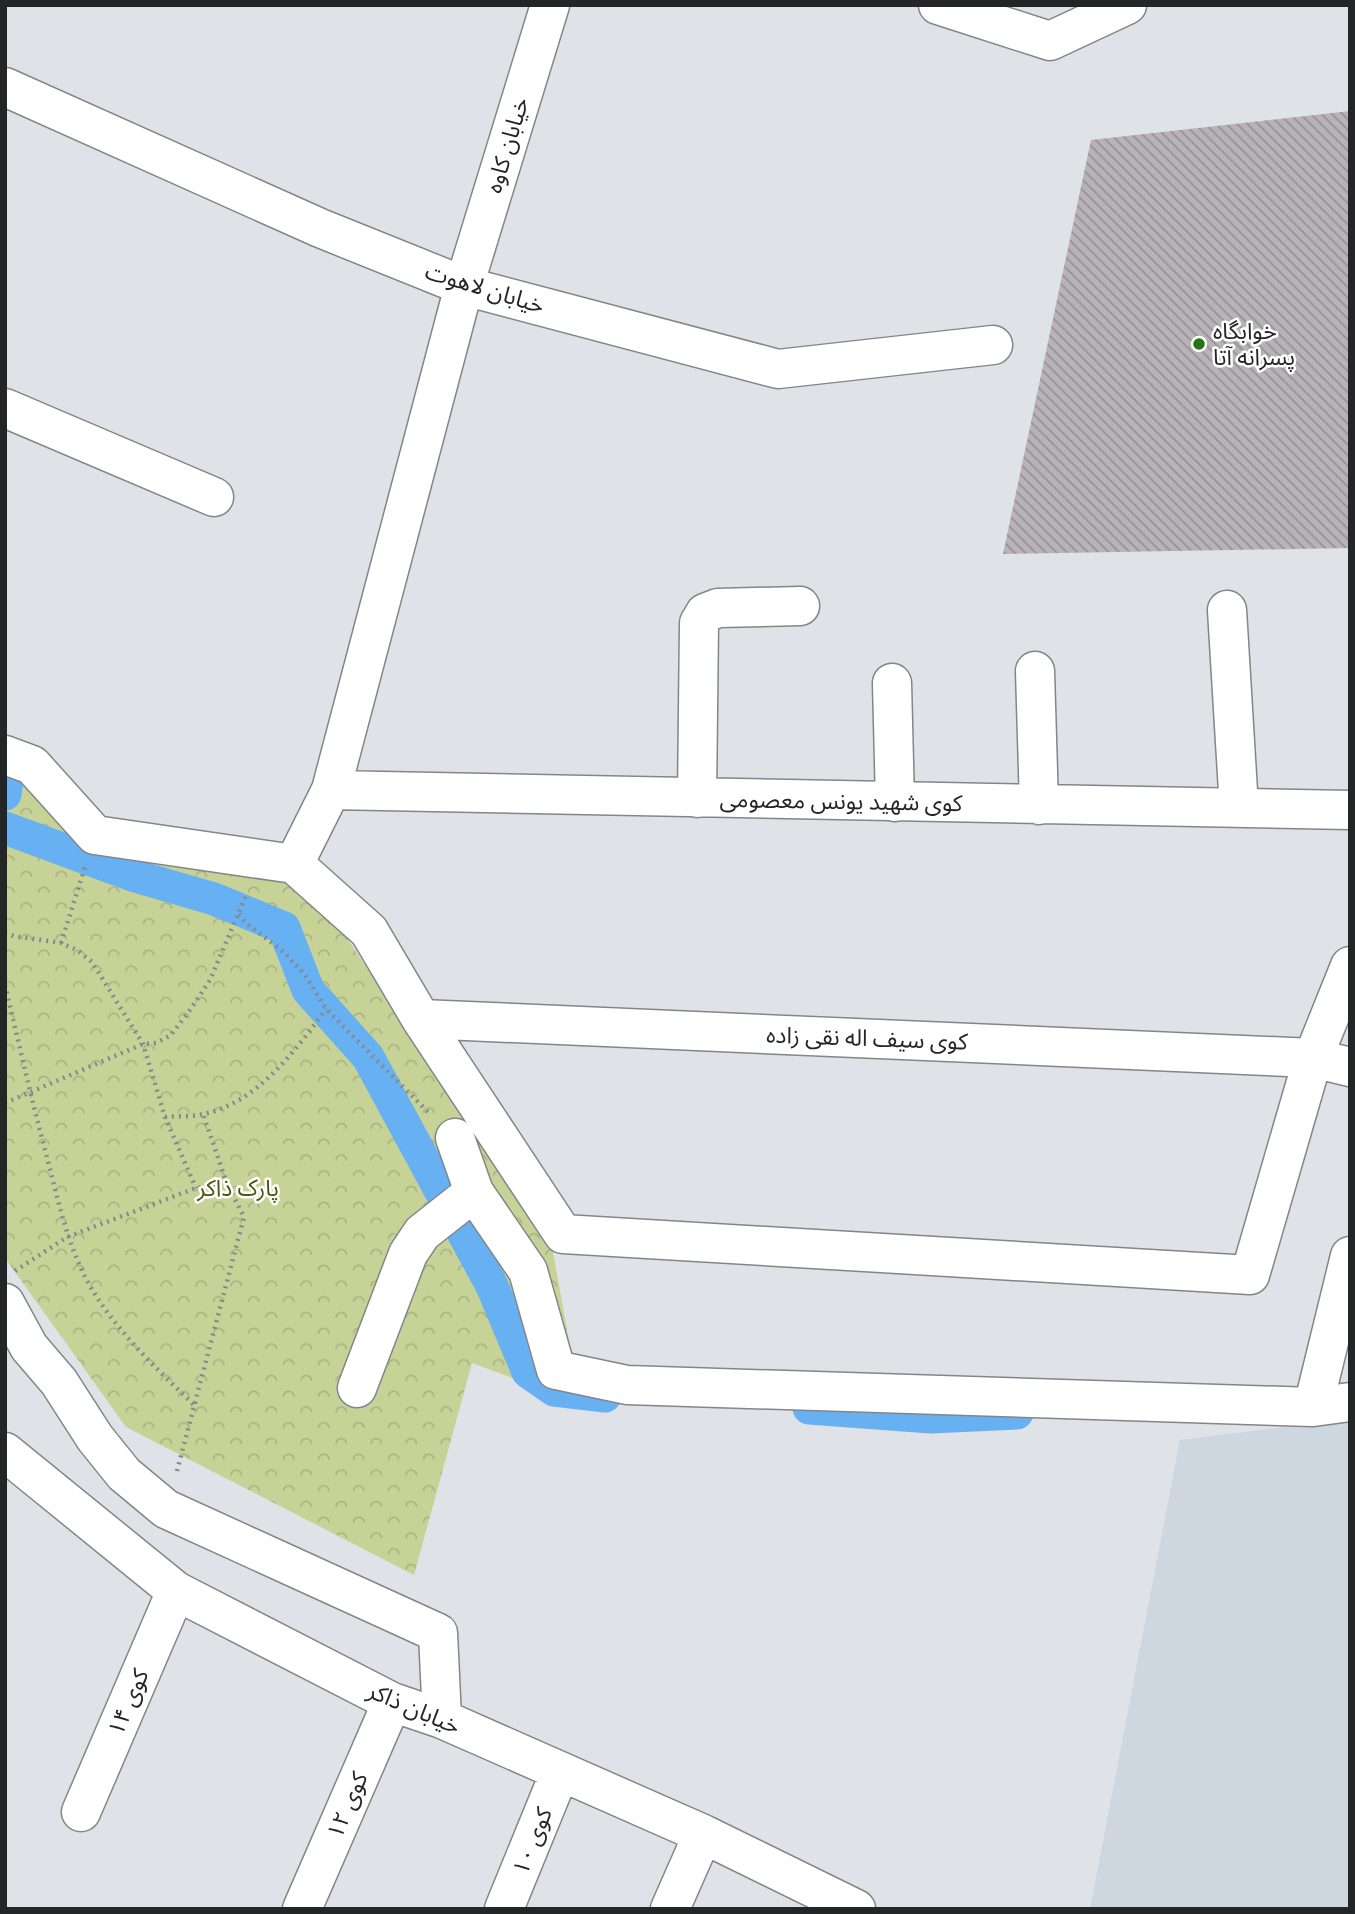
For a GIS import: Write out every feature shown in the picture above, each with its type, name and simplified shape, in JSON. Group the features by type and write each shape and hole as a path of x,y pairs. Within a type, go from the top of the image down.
{"street":[{"name":"خیابان کاوه","path":"276,862 331,790 464,286 550,5"},
{"path":"938,5 1050,41 1127,5"},
{"name":"خیابان لاهوت","path":"5,87 320,228 464,286 778,369 993,345"},
{"path":"5,408 214,497"},
{"path":"697,797 699,624 705,613 718,608 800,606"},
{"path":"1227,610 1239,808"},
{"path":"1035,671 1039,805"},
{"path":"891,683 895,802"},
{"path":"5,755 32,765 95,835 276,862 369,931 421,1019 563,1234 1250,1275 1313,1058 1350,966"},
{"name":"کوی شهید یونس معصومی","path":"331,790 1350,810"},
{"name":"کوی سیف اله نقی زاده","path":"421,1019 1313,1058 1350,1067"},
{"path":"455,1138 474,1192 528,1271 556,1370 627,1385 1332,1404 1350,1256"},
{"path":"358,1388 408,1254 422,1233 474,1192"},
{"path":"5,1303 29,1347 59,1382 95,1438 124,1474 166,1509 438,1633 442,1720"},
{"name":"خیابان ذاکر","path":"5,1452 176,1591 392,1702 442,1720 703,1834 856,1909"},
{"name":"کوی ۱۴","path":"81,1812 176,1591"},
{"name":"کوی ۱۲","path":"302,1909 392,1702"},
{"name":"کوی ۱۰","path":"504,1909 561,1772"},
{"path":"670,1909 703,1834"}],"path":[{"path":"61,943 95,835"},
{"path":"5,1103 143,1044 156,1043 171,1035 210,980 239,915 276,862"},
{"path":"239,915 285,953 304,975 326,1010 455,1138"},
{"path":"5,933 61,943 77,950 92,962 143,1044 165,1117 196,1188"},
{"path":"5,985 67,1237 90,1285 111,1317 153,1365 195,1406"},
{"path":"165,1117 203,1114 223,1108 258,1087 298,1049 326,1010"},
{"path":"166,1509 244,1217 227,1184 203,1114"},
{"path":"5,1278 67,1237 196,1188 227,1184"}],"shaded area":[{"path":"1350,1419 1350,1909 1090,1909 1180,1440"}],"green space":[{"name":"پارک ذاکر","path":"5,772 16,776 77,843 112,862 280,873 323,902 552,1246 580,1403 472,1363 414,1575 126,1427 5,1258"}],"building":[{"name":"خوابگاه پسرانه آتا","path":"1350,111 1350,548 1003,554 1091,140"}],"waterway":[{"path":"5,767 9,767 5,794"},
{"path":"5,828 135,876 214,899 284,928 308,990 368,1057 492,1286 528,1372 554,1390 605,1396"},
{"path":"809,1408 931,1417 1017,1413"}],"place":[{"name":"خوابگاه پسرانه آتا","path":"1199,344"}]}
